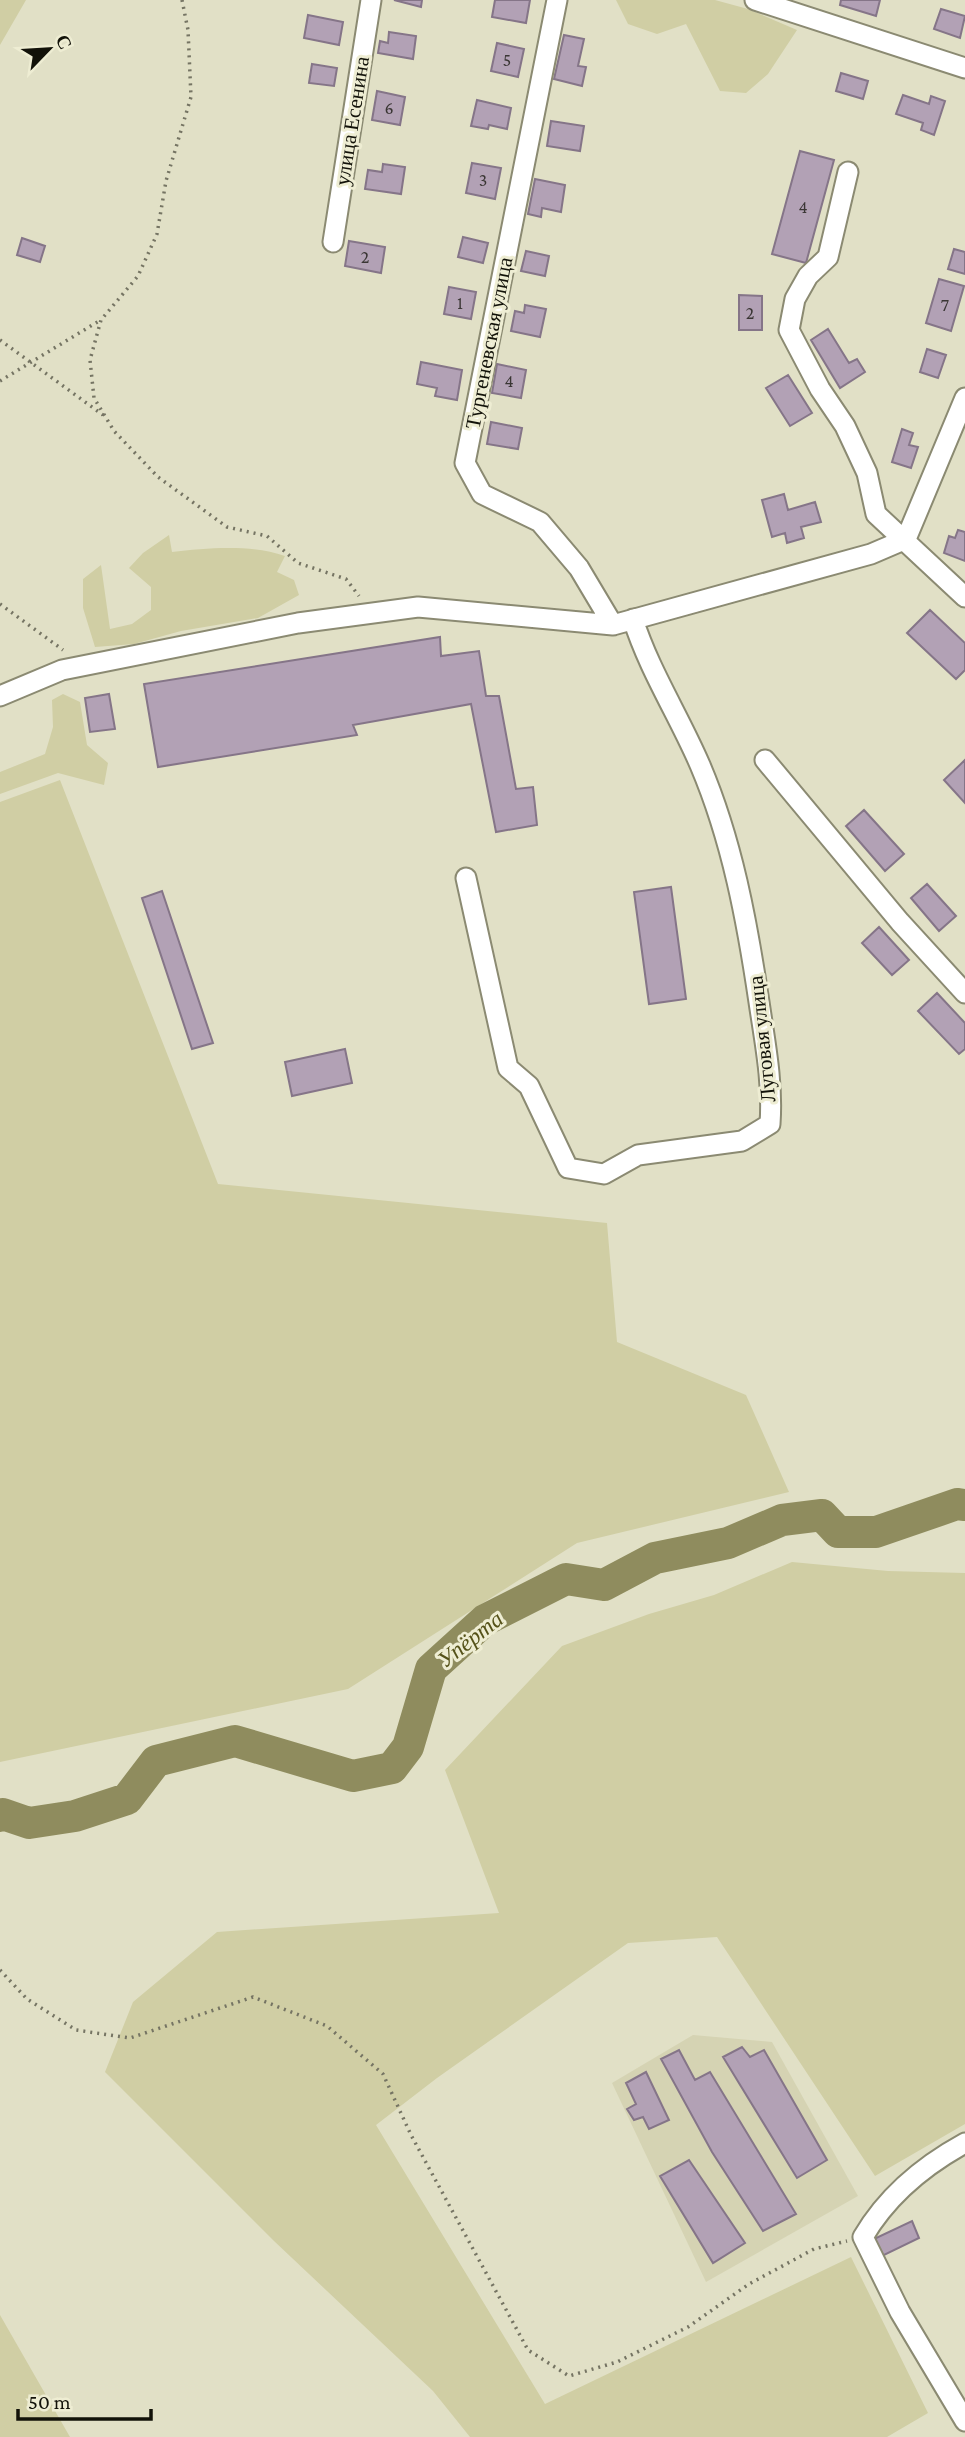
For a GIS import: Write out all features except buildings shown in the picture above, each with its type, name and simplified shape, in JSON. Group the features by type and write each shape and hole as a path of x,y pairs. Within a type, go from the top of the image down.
{"street":[{"name":"улица Есенина","path":"333,242 371,0"},
{"name":"Тургеневская улица","path":"557,0 465,463 482,494 540,522 579,568 613,625"},
{"path":"755,0 965,68"},
{"path":"848,172 828,257 808,276 795,299 789,330 820,389 851,437 867,473 876,514 906,539 965,597"},
{"path":"0,696 62,670 298,623 418,607 613,625 871,554 906,539 965,398"},
{"name":"Луговая улица","path":"466,878 508,1068 529,1086 568,1168 604,1174 638,1155 742,1141 770,1124 772,1089 750,938 721,816 699,763 641,646 633,619"},
{"path":"765,760 900,922 965,993"},
{"path":"965,2143 914,2178 880,2208 863,2237 900,2312 965,2421"}],"path":[{"path":"0,381 101,320 138,276 157,234 166,181 191,97 188,30 182,0"},
{"path":"101,320 90,360 94,398 114,431 159,477 227,527 267,536 299,564 346,579 371,613"},
{"path":"0,340 106,417"},
{"path":"0,604 54,642 79,667"},
{"path":"0,1970 27,1998 76,2029 130,2038 253,1997 327,2026 383,2074 417,2147 528,2350 569,2376 617,2362 688,2327 749,2284 814,2249 863,2237"}],"shaded area":[{"path":"0,0 26,0 0,45"},
{"path":"616,0 715,0 748,9 797,30 768,74 746,93 720,91 686,24 657,34 628,24"},
{"path":"169,535 172,552 244,548 285,556 277,572 294,580 299,595 258,618 181,631 134,644 95,647 83,608 83,579 101,565 110,629 132,624 151,610 151,587 129,568 143,553"},
{"path":"63,694 80,702 87,745 108,763 104,785 58,773 0,794 0,772 45,754 53,727 52,700"},
{"path":"60,780 218,1184 607,1223 617,1342 746,1395 789,1492 577,1543 348,1689 0,1762 0,802"},
{"path":"792,1562 888,1571 965,1573 965,2124 875,2176 717,1937 628,1943 437,2078 376,2125 545,2404 851,2257 928,2413 887,2437 470,2437 433,2391 274,2241 105,2072 133,2002 217,1932 499,1913 445,1770 562,1646 649,1614 714,1595"},
{"path":"693,2035 772,2042 858,2196 706,2282 612,2083"},
{"path":"0,2315 70,2437 0,2437"}],"waterway":[{"name":"Упёрта","path":"0,1816 3,1814 29,1823 75,1816 127,1799 156,1761 235,1741 353,1776 392,1768 408,1747 431,1669 485,1620 566,1579 604,1585 655,1558 728,1543 782,1520 822,1515 838,1532 876,1532 957,1504 965,1505"}]}
